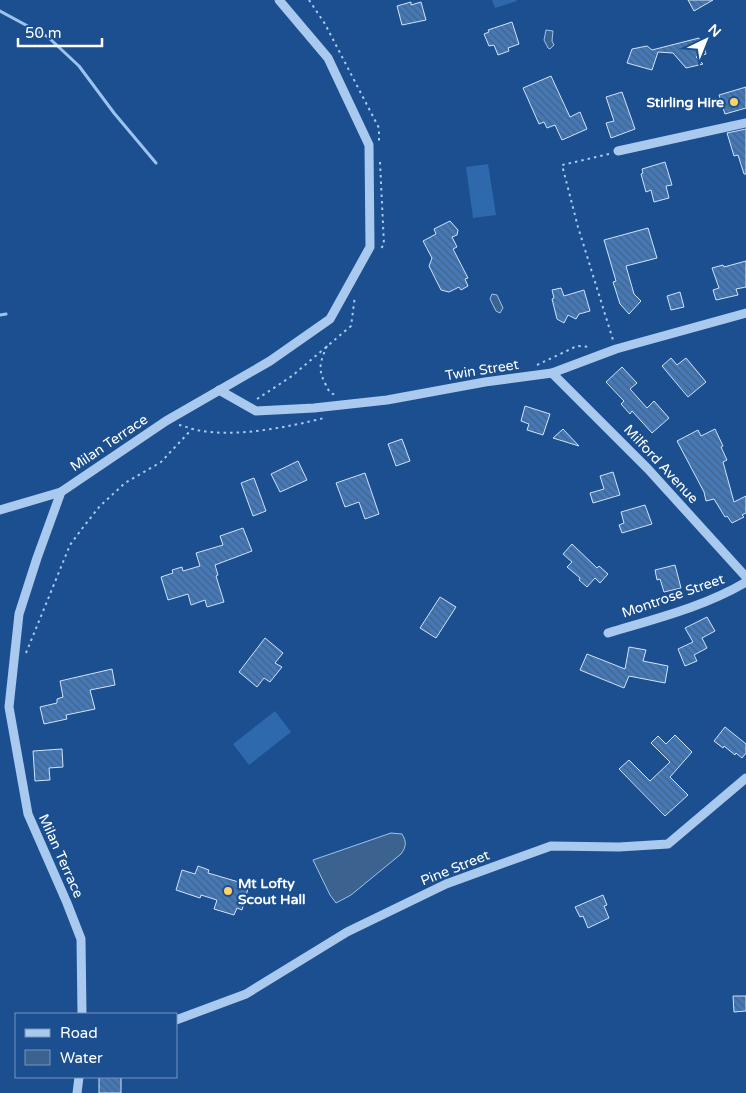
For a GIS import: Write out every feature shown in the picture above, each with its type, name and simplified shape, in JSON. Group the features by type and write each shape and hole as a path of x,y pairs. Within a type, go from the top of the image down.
{"street":[{"name":"Milan Terrace","path":"82,1013 81,939 28,814 9,707 19,614 61,492 166,421 270,361 330,319 370,247 369,145 328,58 279,0"},
{"path":"618,151 746,123"},
{"name":"Twin Street","path":"219,390 256,411 387,400 485,382 552,373 616,349 746,313"},
{"name":"Milford Avenue","path":"552,373 648,469 746,577"},
{"path":"0,510 61,492"},
{"name":"Montrose Street","path":"608,633 680,611 732,590 746,582"},
{"name":"Pine Street","path":"178,1019 246,994 347,932 446,884 542,849 551,846 668,844 746,778"},
{"path":"77,1093 79,1078"}],"path":[{"path":"309,0 325,24 379,128 380,147"},
{"path":"616,349 578,227 562,165 618,151"},
{"path":"379,251 384,245 380,157"},
{"path":"246,406 292,376 351,326 356,295"},
{"path":"327,346 320,362 322,377 330,393 337,396"},
{"path":"534,366 577,346 592,347"},
{"path":"166,421 198,431 232,432 290,427 324,418"},
{"path":"24,656 70,545 84,526 100,506 125,483 161,462 192,429"}],"shaded area":[{"path":"492,0 516,0 517,1 495,8"},
{"path":"488,164 496,215 473,218 466,167"},
{"path":"275,711 291,732 249,765 233,744"}],"water":[{"path":"546,30 553,31 552,41 554,45 550,49 544,40"},
{"path":"492,294 497,295 503,308 500,313 496,311 490,299"},
{"path":"391,833 402,834 404,837 405,844 401,854 351,895 336,903 330,895 313,860"}],"building":[{"path":"688,0 713,0 694,11"},
{"path":"411,2 411,5 421,2 426,20 402,25 397,6"},
{"path":"512,22 519,44 508,48 509,51 498,55 494,45 489,46 484,34 489,32 488,30"},
{"path":"699,38 701,46 704,45 706,54 696,57 703,64 686,68 673,53 658,52 652,70 627,63 632,49 647,46 652,50"},
{"path":"551,76 570,117 580,112 587,129 562,140 555,125 547,128 544,122 539,124 523,88"},
{"name":"Stirling Hire","path":"746,87 746,108 725,114 719,95"},
{"path":"622,92 635,129 611,138 606,123 614,121 606,97"},
{"path":"746,129 746,174 744,174 738,155 734,156 727,133"},
{"path":"665,162 672,185 666,186 669,198 654,202 651,190 646,192 641,174 643,173 642,169"},
{"path":"450,221 458,230 457,235 452,237 457,247 453,249 468,278 465,279 468,286 461,290 459,287 449,292 441,290 429,266 432,258 423,241 436,234 434,229"},
{"path":"648,228 657,258 626,266 634,294 641,301 629,314 620,304 613,282 616,281 604,240"},
{"path":"746,261 746,287 736,289 738,295 716,300 713,290 719,288 712,268"},
{"path":"561,288 564,296 584,290 590,311 579,314 576,319 568,315 564,323 557,319 552,299 554,298 552,290"},
{"path":"680,292 684,307 671,310 667,296"},
{"path":"671,358 677,365 686,358 706,382 688,397 662,366"},
{"path":"622,367 637,383 630,389 647,408 654,401 669,418 652,433 632,411 630,414 621,404 624,401 606,382"},
{"path":"525,406 550,414 543,435 527,430 529,424 521,421"},
{"path":"563,429 579,446 553,438"},
{"path":"715,429 727,460 723,462 734,502 746,496 746,513 742,515 744,517 732,523 727,516 725,517 714,499 706,501 704,492 677,441 698,430 701,436"},
{"path":"402,439 410,461 396,466 388,444"},
{"path":"298,461 307,480 280,492 271,474"},
{"path":"613,472 620,495 593,503 590,493 604,489 600,476"},
{"path":"365,473 379,514 365,519 359,502 345,507 336,483"},
{"path":"254,478 266,511 253,516 241,483"},
{"path":"645,505 652,524 622,533 619,525 624,523 621,512"},
{"path":"243,528 252,551 215,565 218,575 216,576 224,602 207,607 205,600 191,605 188,594 168,600 161,577 173,573 172,570 182,567 183,571 200,566 196,553 223,545 220,536"},
{"path":"572,544 597,568 599,566 608,574 600,583 595,578 587,587 567,567 572,562 563,554"},
{"path":"675,565 681,588 664,592 660,579 657,580 655,570"},
{"path":"440,597 456,607 436,638 420,628"},
{"path":"707,617 715,631 702,638 707,648 694,655 697,661 685,666 678,649 693,642 685,628"},
{"path":"265,638 283,653 275,663 282,667 270,682 264,678 257,687 239,672"},
{"path":"629,647 646,650 643,661 668,666 665,683 629,676 624,688 580,670 587,654 625,669"},
{"path":"112,669 115,685 90,690 95,709 66,715 67,719 44,724 40,707 57,703 57,699 63,697 60,681"},
{"path":"725,727 746,744 746,753 742,758 714,741"},
{"path":"675,735 692,752 670,777 688,795 665,816 619,769 629,760 650,781 670,762 651,743 658,736 666,744"},
{"path":"62,749 63,767 49,768 50,780 35,781 33,751"},
{"path":"198,866 209,870 208,873 249,885 242,910 237,908 234,915 214,909 217,900 201,895 200,898 176,890 182,870 195,874"},
{"path":"603,895 607,905 604,906 609,918 588,928 583,916 580,917 575,907"},
{"path":"733,996 746,996 746,1011 734,1012"},
{"path":"99,1078 121,1078 121,1093 99,1093"}],"waterway":[{"path":"0,11 48,37 79,66 114,113 156,163"},
{"path":"0,315 6,314"}],"place":[{"name":"Stirling Hire","path":"734,102"},
{"name":"Mt Lofty Scout Hall","path":"228,891"}]}
